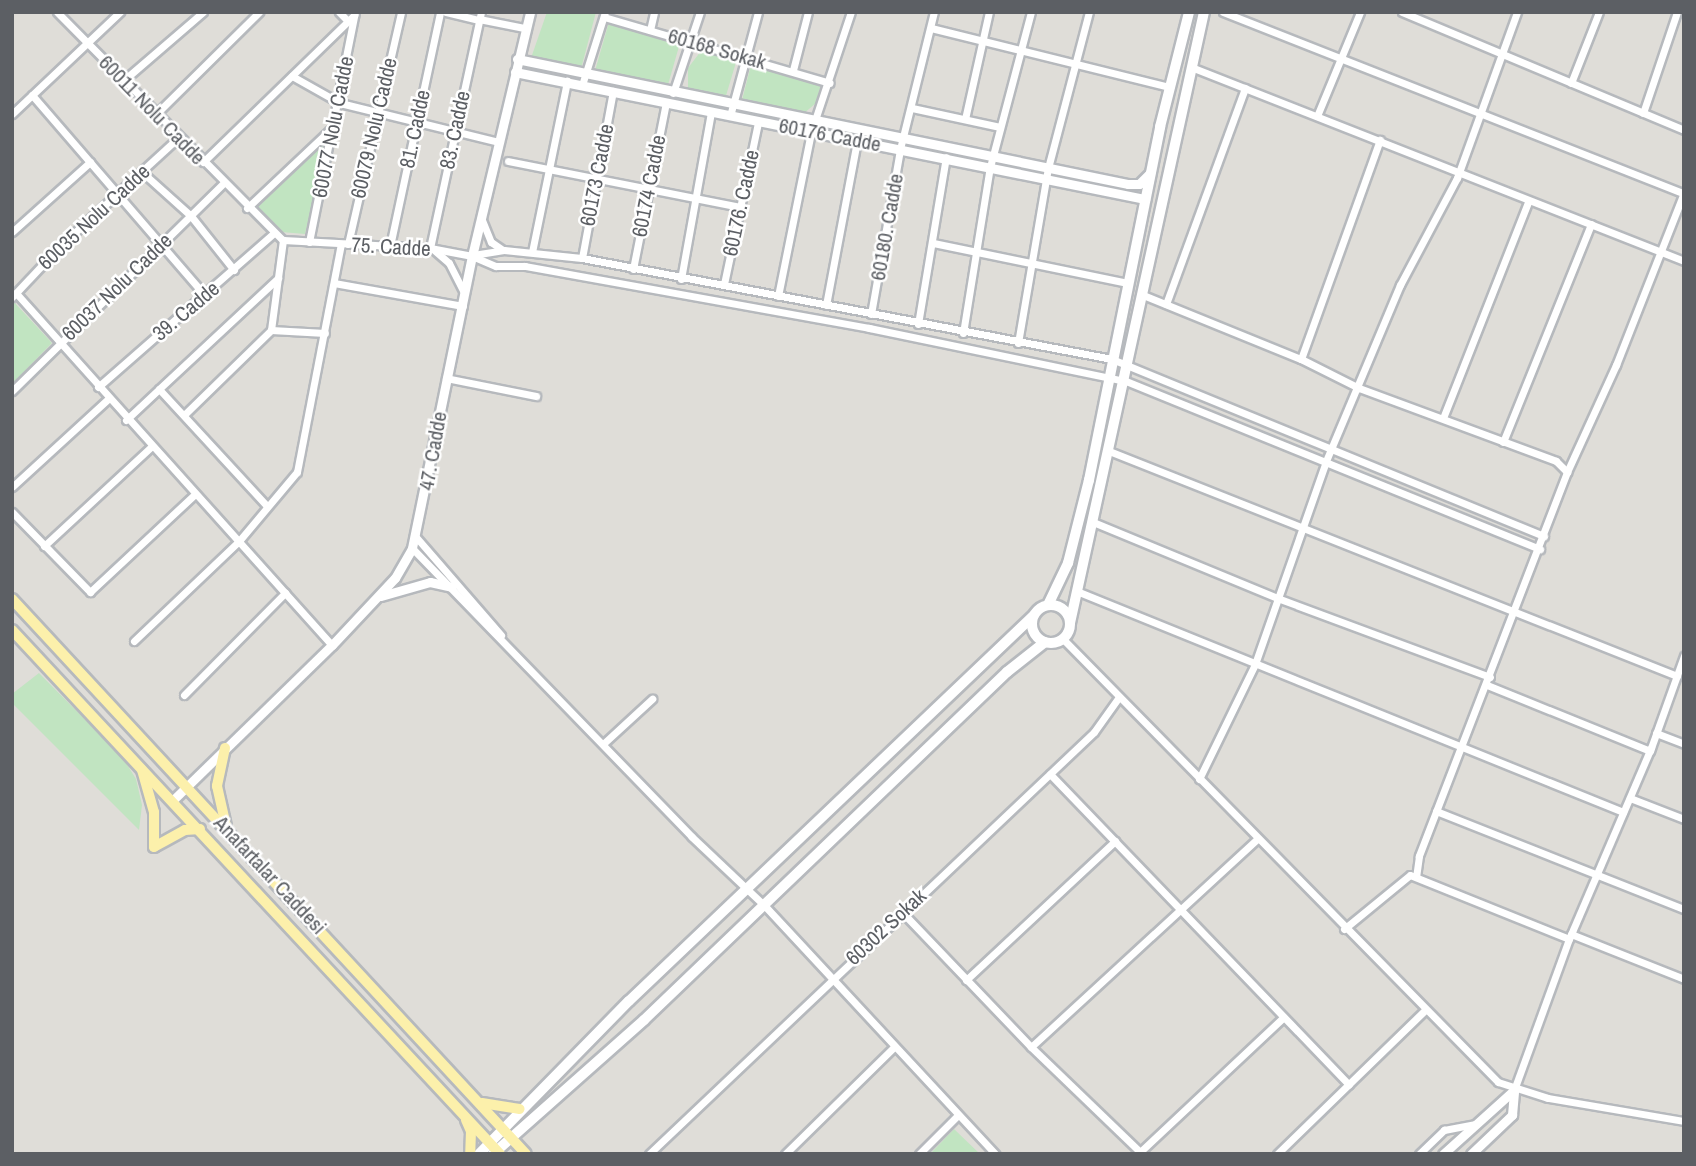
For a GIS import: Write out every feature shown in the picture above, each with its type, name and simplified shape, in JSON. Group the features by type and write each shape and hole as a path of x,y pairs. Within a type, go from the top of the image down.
{"main road":[{"path":"495,1150 503,1128 520,1109 747,889 1048,605 1068,563 1151,171 1189,12"},
{"path":"479,1154 495,1150 511,1138 764,905 1007,672 1045,642 1063,639 1079,592 1204,12"},
{"name":"Anafartalar Caddesi","path":"12,600 526,1154"},
{"path":"1048,605 1061,608 1070,623"},
{"path":"1033,617 1033,629 1045,642"},
{"name":"Anafartalar Caddesi","path":"12,630 462,1111 495,1150"},
{"path":"225,748 217,786 226,828"},
{"path":"142,769 154,812 154,846 185,830 200,829"},
{"path":"478,1101 502,1109 520,1109"},
{"path":"462,1111 471,1131 470,1154"}],"street":[{"name":"60011 Nolu Cadde","path":"57,12 247,208 282,240"},
{"path":"12,114 85,41 120,12"},
{"path":"124,80 203,12"},
{"path":"157,113 258,12"},
{"path":"339,12 348,21"},
{"name":"60079 Nolu Cadde","path":"134,641 239,541 297,472 334,283 401,12"},
{"path":"443,12 480,17 524,28"},
{"name":"81. Cadde","path":"390,246 443,12"},
{"name":"47. Cadde","path":"172,801 332,646 376,598 412,548 472,256 524,28 530,12"},
{"path":"650,30 654,12"},
{"path":"674,93 700,12"},
{"path":"730,116 758,12"},
{"path":"793,70 808,12"},
{"path":"778,296 811,132 830,83 851,12"},
{"name":"60180. Cadde","path":"871,314 902,144 934,12"},
{"path":"965,119 989,12"},
{"path":"963,333 990,167 996,158 1000,127 1031,12"},
{"path":"1018,342 1049,180 1048,168 1089,12"},
{"path":"1223,12 1683,192 1616,365 1567,472 1540,549 1436,811 1416,877"},
{"path":"1317,116 1360,12"},
{"path":"1402,12 1684,130"},
{"path":"1199,779 1255,664 1304,530 1325,461 1359,388 1400,285 1460,171 1517,12"},
{"path":"1571,83 1599,12"},
{"path":"1643,113 1677,12"},
{"path":"204,162 355,13"},
{"name":"60077 Nolu Cadde","path":"309,243 340,103 355,13"},
{"path":"584,80 604,15"},
{"name":"60168 Sokak","path":"604,15 690,44 747,57 830,83"},
{"name":"83. Cadde","path":"431,248 480,17"},
{"path":"931,28 1073,66 1170,87"},
{"path":"517,59 584,80 674,93 814,122 902,144 996,158 1128,184 1139,184 1151,171"},
{"path":"1191,67 1460,171 1528,202 1684,261"},
{"name":"60176 Cadde","path":"515,72 566,81 584,80 613,91 666,103 857,141 902,144 990,167 1145,199"},
{"path":"292,76 340,103 499,142"},
{"path":"532,252 566,81"},
{"path":"1166,304 1245,88"},
{"name":"60173 Cadde","path":"582,258 613,91"},
{"path":"32,95 204,294"},
{"name":"60174 Cadde","path":"633,269 666,103"},
{"path":"912,108 1000,127"},
{"path":"681,279 712,112"},
{"name":"60176. Cadde","path":"724,284 758,122"},
{"path":"247,208 334,126"},
{"name":"60035 Nolu Cadde","path":"14,295 178,138"},
{"path":"1301,359 1380,140"},
{"path":"826,305 857,141"},
{"path":"918,324 946,157"},
{"path":"508,161 740,207"},
{"path":"12,232 90,162"},
{"path":"142,172 191,216 234,270"},
{"name":"60037 Nolu Cadde","path":"12,391 224,183"},
{"path":"1443,418 1528,202"},
{"path":"482,220 491,242 503,250"},
{"path":"1503,442 1591,224"},
{"name":"39. Cadde","path":"98,387 273,234"},
{"path":"185,414 271,330 282,240"},
{"name":"75. Cadde","path":"282,240 431,248 472,256 496,266 525,266 843,324 1126,381 1540,549"},
{"path":"933,243 1128,283"},
{"path":"334,283 464,301 449,263 431,248"},
{"path":"472,256 503,250 582,258 963,333 1112,359 1544,536"},
{"path":"127,420 278,278"},
{"path":"14,295 332,646"},
{"path":"1143,295 1301,359 1359,388 1556,461 1567,472"},
{"path":"271,330 326,333"},
{"path":"446,378 536,396"},
{"path":"159,389 185,414 267,506"},
{"path":"12,487 108,399"},
{"path":"44,546 151,447"},
{"path":"1109,452 1677,676"},
{"path":"12,512 90,592 194,495"},
{"path":"1093,522 1488,681 1650,751"},
{"path":"416,537 501,635 603,744 764,905 956,1117 995,1154"},
{"path":"412,548 501,635"},
{"path":"376,598 408,585 430,582 451,587"},
{"path":"1079,592 1623,812"},
{"path":"184,695 285,593"},
{"path":"1063,639 1344,929 1498,1082 1514,1090 1684,1121"},
{"path":"1471,1154 1512,1115 1514,1090 1570,937 1650,751 1684,656"},
{"name":"60302 Sokak","path":"655,1152 831,978 1094,732 1119,697"},
{"path":"603,744 652,699"},
{"path":"1656,733 1684,744"},
{"path":"1050,774 1349,1084"},
{"path":"1630,798 1684,819"},
{"path":"1436,811 1684,909"},
{"path":"1031,1048 1256,839"},
{"path":"966,980 1115,841"},
{"path":"1344,929 1410,875 1684,979"},
{"path":"902,912 1031,1048 1141,1153 1284,1017"},
{"path":"1277,1154 1425,1010"},
{"path":"785,1154 893,1048"},
{"path":"1443,1154 1514,1090"},
{"path":"919,1154 956,1117"},
{"path":"1419,1154 1444,1130 1474,1124"}],"shaded area":[{"path":"12,12 1684,12 1684,1154 12,1154"}],"green space":[{"path":"547,12 596,12 581,69 531,58"},
{"path":"609,22 680,42 666,90 595,70"},
{"path":"701,51 737,59 725,99 688,93 688,68"},
{"path":"751,65 821,85 816,103 802,115 742,100"},
{"path":"329,134 305,234 281,232 256,205"},
{"path":"14,302 52,343 12,384 12,304"},
{"path":"39,673 123,758 136,779 142,805 139,830 12,703 12,694"},
{"path":"954,1129 980,1154 930,1154"}]}
